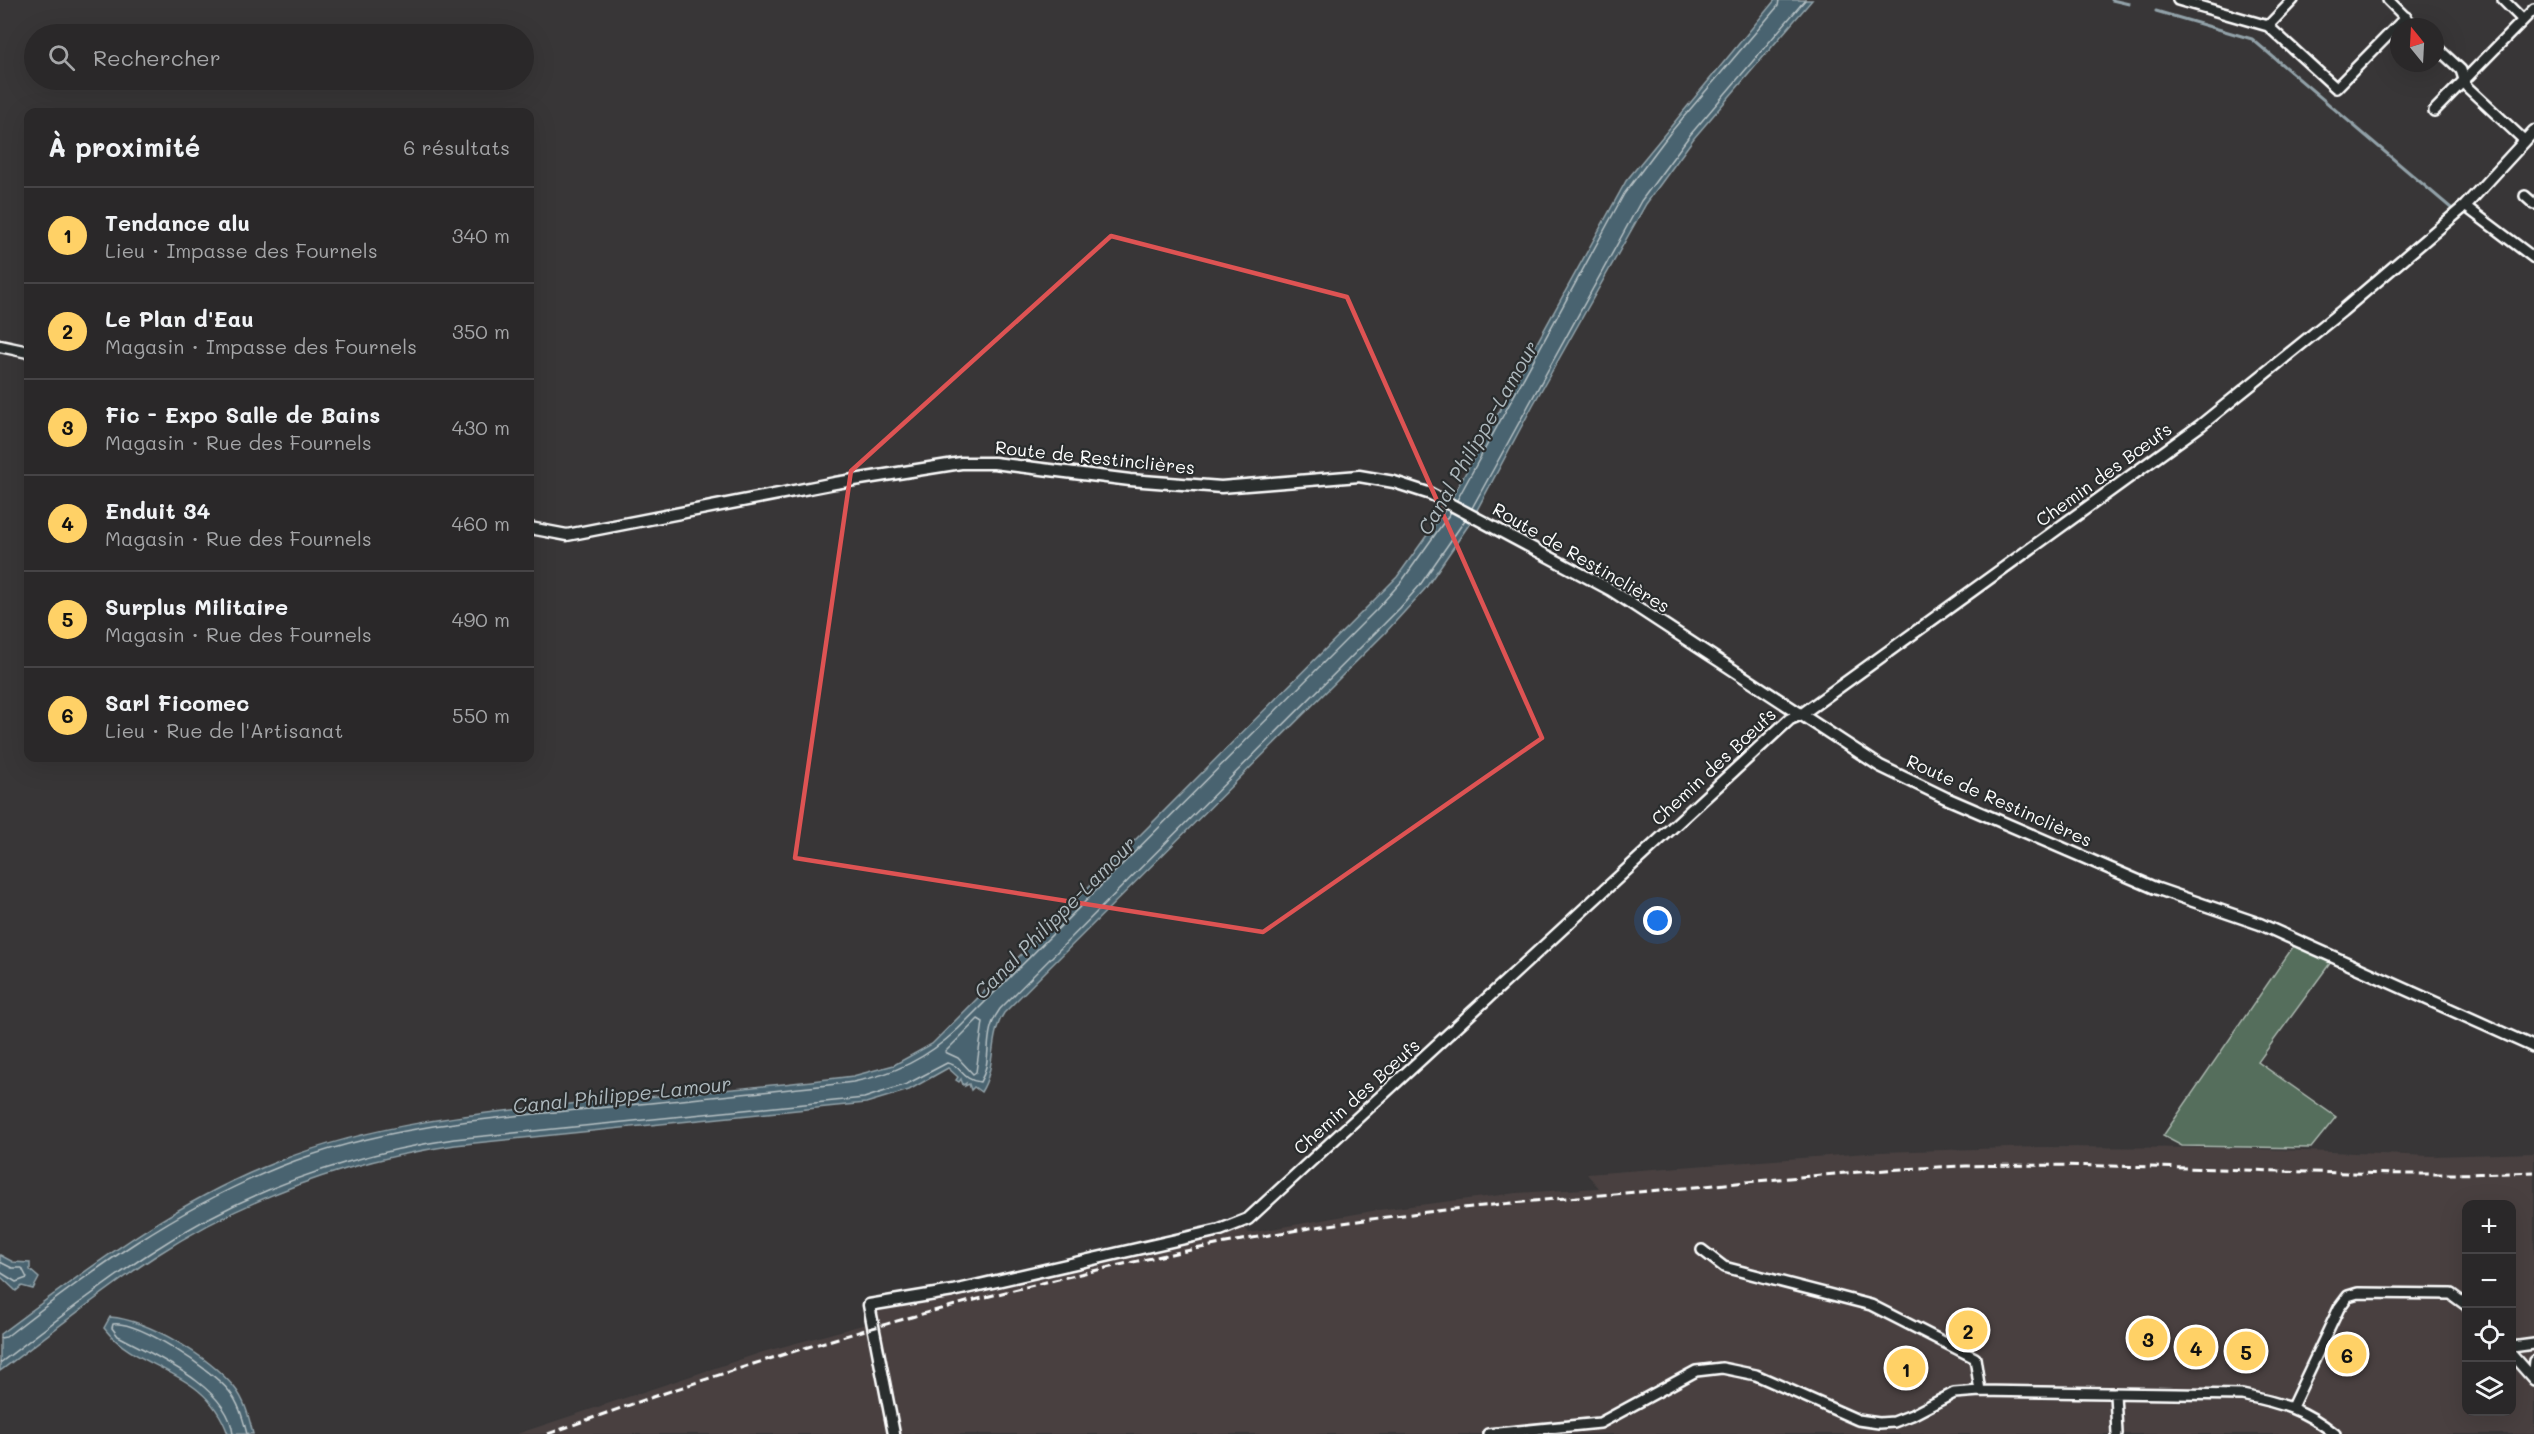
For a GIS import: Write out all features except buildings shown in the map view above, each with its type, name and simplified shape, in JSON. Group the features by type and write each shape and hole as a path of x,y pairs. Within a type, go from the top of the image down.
{"street":[{"path":"2180,0 2268,26 2336,88 2406,17 2388,0"},
{"path":"2268,26 2293,0"},
{"path":"2503,0 2523,20"},
{"path":"2434,111 2534,9"},
{"path":"2444,54 2461,70 2466,86 2525,141"},
{"name":"Chemin des Bœufs","path":"894,1434 869,1305 953,1291 1220,1230 1248,1219 1790,719 1802,714 2201,425 2342,311 2465,206 2534,131"},
{"path":"2525,196 2534,204"},
{"path":"2465,206 2532,252"},
{"path":"0,346 24,351"},
{"name":"Route de Restinclières","path":"534,529 567,535 835,483 961,463 994,463 1130,480 1221,487 1359,476 1394,482 1431,494 1611,590 1880,766 1946,798 2155,888 2260,924 2534,1047"},
{"path":"1702,1250 1724,1267 1871,1305 1975,1358 1980,1391"},
{"path":"2292,1407 2339,1308 2348,1296 2358,1293 2451,1294 2462,1302"},
{"path":"2516,1346 2534,1344"},
{"path":"2516,1360 2533,1378"},
{"path":"2533,1378 2534,1361"},
{"path":"1488,1434 1600,1423 1696,1371 1722,1368 1756,1375 1858,1420 1879,1423 1894,1422 1912,1415 1954,1393 1980,1391 2242,1395 2292,1407 2313,1416 2335,1434"},
{"path":"2115,1393 2117,1434"}],"highlighted area":[{"path":"1111,236 1347,297 1542,738 1263,932 795,858 851,471"}],"shaded area":[{"path":"2040,1147 2230,1148 2432,1156 2534,1153 2534,1434 517,1434 763,1352 870,1323 877,1310 890,1305 1221,1236 1245,1227 1249,1233 1378,1210 1517,1193 1599,1188 1587,1174 1880,1152"}],"green space":[{"path":"2295,944 2331,962 2258,1062 2336,1117 2311,1148 2182,1146 2163,1136"}],"water":[{"path":"1775,0 1812,0 1694,138 1646,204 1533,405 1470,523 1425,589 1385,633 1004,1013 996,1032 989,1072 981,1092 974,1087 971,1090 969,1084 963,1085 961,1079 959,1082 956,1080 958,1077 948,1068 909,1090 866,1103 455,1145 375,1161 336,1172 261,1200 189,1236 115,1284 0,1371 0,1334 100,1261 168,1216 204,1196 241,1177 314,1148 386,1129 459,1117 853,1076 894,1065 932,1044 1397,577 1445,510 1626,181"},
{"path":"0,1255 13,1262 30,1263 30,1270 39,1278 33,1289 22,1286 16,1291 0,1276"},
{"path":"110,1317 142,1325 160,1333 210,1364 238,1392 246,1409 253,1434 228,1434 218,1412 204,1396 188,1383 118,1343 104,1328"}],"waterway":[{"path":"2112,0 2129,4"},
{"path":"2156,11 2252,39 2451,208"}],"railway":[{"path":"548,1434 735,1370 924,1313 1020,1288 1213,1246 1310,1228 1400,1215 1819,1175 1966,1166 2108,1166 2392,1174 2534,1172"}],"place":[{"name":"Le Plan d'Eau","path":"1968,1330"},
{"name":"Fic - Expo Salle de Bains","path":"2148,1338"},
{"name":"Enduit 34","path":"2196,1347"},
{"name":"Surplus Militaire","path":"2246,1351"},
{"name":"Sarl Ficomec","path":"2347,1354"},
{"name":"Tendance alu","path":"1906,1368"}],"water label":[{"name":"Canal Philippe-Lamour","path":"1478,438"},
{"name":"Canal Philippe-Lamour","path":"1055,918"},
{"name":"Canal Philippe-Lamour","path":"622,1095"}]}
